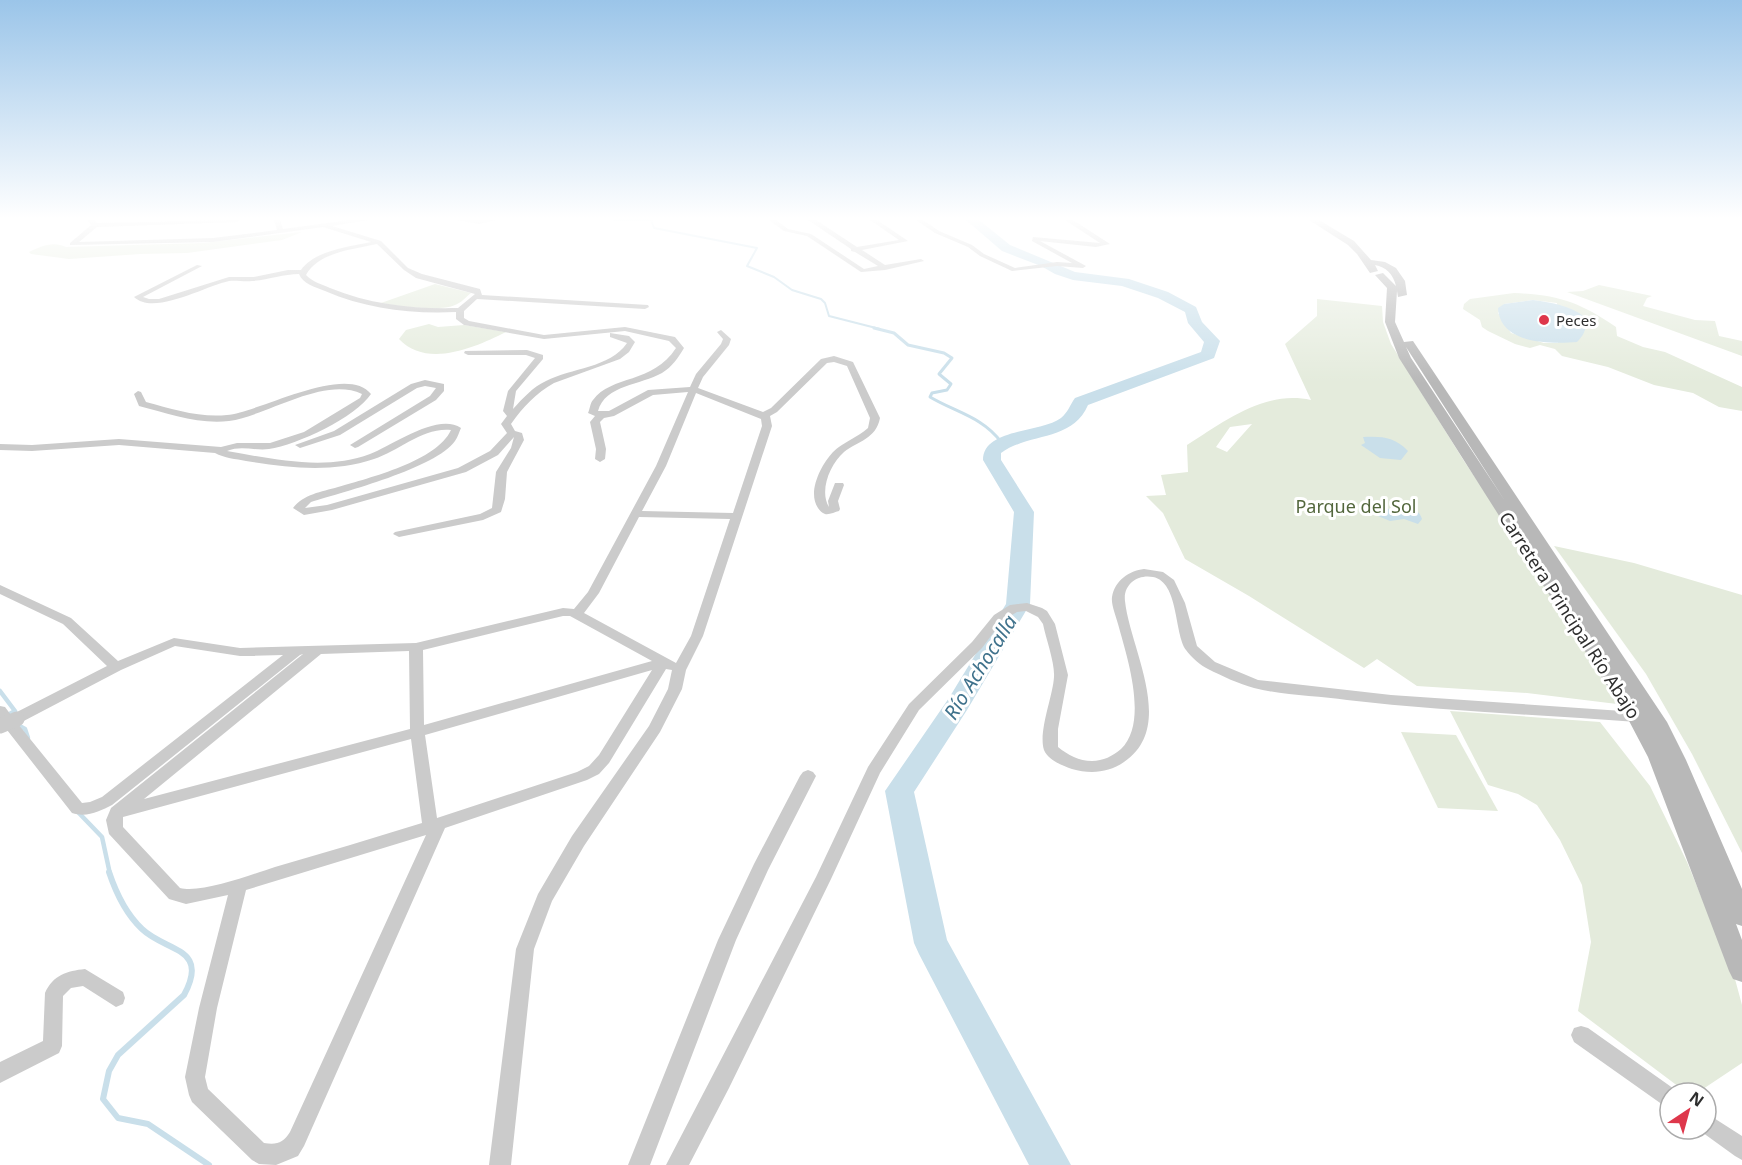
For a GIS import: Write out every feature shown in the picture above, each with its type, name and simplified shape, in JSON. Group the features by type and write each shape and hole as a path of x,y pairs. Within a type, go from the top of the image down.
{"main road":[{"name":"Carretera Principal Río Abajo","path":"1385,274 1392,287 1390,322 1405,358 1676,760 1742,916"},
{"name":"Carretera Principal Río Abajo","path":"1394,274 1397,276 1403,291 1402,328 1412,349 1647,719 1662,766 1742,970"}],"street":[{"path":"183,274 138,297 150,303 160,302 224,280 307,281 344,297 385,308 421,311 460,310 476,297 478,292 416,274"},
{"path":"254,279 277,274"},
{"path":"303,274 307,281"},
{"path":"476,297 645,308"},
{"path":"460,310 460,319 467,323 512,329 531,335 544,337 625,329 651,332 672,339 681,348 662,371 605,393 592,410 592,413 601,415 616,412 651,392 693,389 765,415 774,410 824,361 834,359 850,364 875,418 870,432 841,450 831,461 819,498 826,511 835,509 833,501 839,485"},
{"path":"399,534 483,517 497,510 502,486 502,469 519,440 519,435 512,433 506,424 541,387 557,378 610,360 631,344 626,338 603,332"},
{"path":"577,614 593,593 661,466 699,376 725,345 727,339 721,332"},
{"path":"468,353 528,352 540,357 512,391 508,411 512,416"},
{"path":"0,447 26,448 119,442 221,450 235,446 297,446 337,433 414,386 425,383 441,386 440,391 432,398 355,445"},
{"path":"138,394 142,404 224,418 240,416 312,391 354,388 367,394 363,400 309,434 269,446"},
{"path":"600,459 601,449 595,422 601,415"},
{"path":"316,651 117,812 114,829 175,894 186,897 202,895 239,885 434,826 594,770 697,636 724,557 735,516 767,426 765,415"},
{"path":"221,450 225,454 295,465 321,466 370,457 433,429 449,425 456,428 452,442 441,451 376,479 306,500 298,508 308,512 413,485 473,466 494,453 512,433"},
{"path":"634,514 735,516"},
{"path":"677,1165 722,1082 823,879 873,771 914,707 977,645 998,618 1008,611 1022,607 1032,608 1043,614 1049,624 1061,675 1049,742 1051,749 1063,758 1093,768 1122,758 1133,744 1142,726 1141,700 1118,600 1122,586 1127,580 1143,572 1157,574 1168,579 1175,594 1191,648 1197,655 1225,673 1256,684 1391,700 1647,719"},
{"path":"0,589 67,621 117,668"},
{"path":"295,652 107,801 92,808 78,809 7,720 174,642 240,652 416,647 563,612 577,614 672,666"},
{"path":"239,885 208,1008 195,1077 199,1095 259,1153 274,1155 291,1149 297,1138 434,826 417,731 416,647"},
{"path":"117,812 336,755 417,731 672,666"},
{"path":"500,1165 525,949 544,899 578,841 655,728 675,689 672,666"},
{"path":"639,1165 727,940 760,868 808,776"},
{"path":"0,1073 52,1046 54,993 66,981 85,977 116,998"},
{"path":"1581,1035 1658,1090"},
{"path":"1718,1132 1742,1149"}],"green space":[{"path":"435,284 471,293 457,304 440,308 381,303"},
{"path":"1599,285 1652,296 1647,298 1643,306 1695,320 1715,321 1719,336 1742,341 1742,356 1567,292 1583,291"},
{"path":"1514,293 1568,301 1591,311 1616,327 1617,336 1643,347 1665,352 1742,387 1742,411 1719,407 1693,393 1654,385 1608,367 1562,356 1555,349 1540,345 1530,348 1515,344 1482,327 1480,320 1463,309 1464,304 1470,299","holes":["1533,300 1557,303 1558,343 1544,343 1511,333 1498,313 1504,304"]},
{"name":"Parque del Sol","path":"1317,299 1382,306 1383,322 1391,344 1464,461 1546,583 1617,704 1527,693 1417,686 1377,659 1364,668 1185,559 1163,513 1146,496 1166,495 1161,475 1188,472 1187,445 1231,418 1277,399 1311,400 1285,344 1317,316","holes":["1252,424 1227,452 1216,447 1230,427"]},
{"path":"429,324 438,327 464,325 506,332 466,349 437,354 423,353 410,348 399,339 406,330"},
{"path":"1554,546 1634,563 1742,595 1742,853 1692,754 1646,674"},
{"path":"1450,711 1600,722 1650,786 1687,862 1735,979 1742,1005 1742,1063 1715,1081 1671,1081 1578,1011 1591,942 1582,885 1560,840 1537,805 1518,794 1488,785"},
{"path":"1401,732 1456,735 1498,811 1438,808"}],"water":[{"name":"Peces","path":"1533,300 1567,307 1585,317 1585,331 1580,339 1577,342 1542,342 1517,336 1508,329 1501,320 1498,308 1504,304"},
{"path":"1363,437 1388,438 1408,451 1401,460 1380,458 1361,445 1365,443"},
{"path":"1377,506 1397,511 1400,511 1400,507 1410,508 1419,513 1422,519 1418,524 1404,519 1390,521 1378,516 1374,508"}],"waterway":[{"path":"768,274 792,290 821,299 825,303 829,316 880,329"},
{"name":"Río Achocalla","path":"1051,1165 931,943 899,791 958,704 1018,604 1024,512 992,460 992,451 1015,439 1066,423 1075,414 1081,402 1208,355 1212,341 1195,323 1191,310 1163,295 1124,282 1069,274"},
{"path":"874,328 894,333 908,345 944,353 952,358 939,374 951,384 947,390 932,393 930,397 977,421 1001,442"},
{"path":"0,691 15,711 6,716"},
{"path":"16,724 25,729 28,738"},
{"path":"77,811 102,837 110,874"},
{"path":"109,872 122,903 136,923 152,936 182,953 192,968 191,979 184,995 118,1055 109,1071 103,1099 118,1118 148,1124 209,1165"}],"place":[{"name":"Peces","path":"1544,320"}]}
